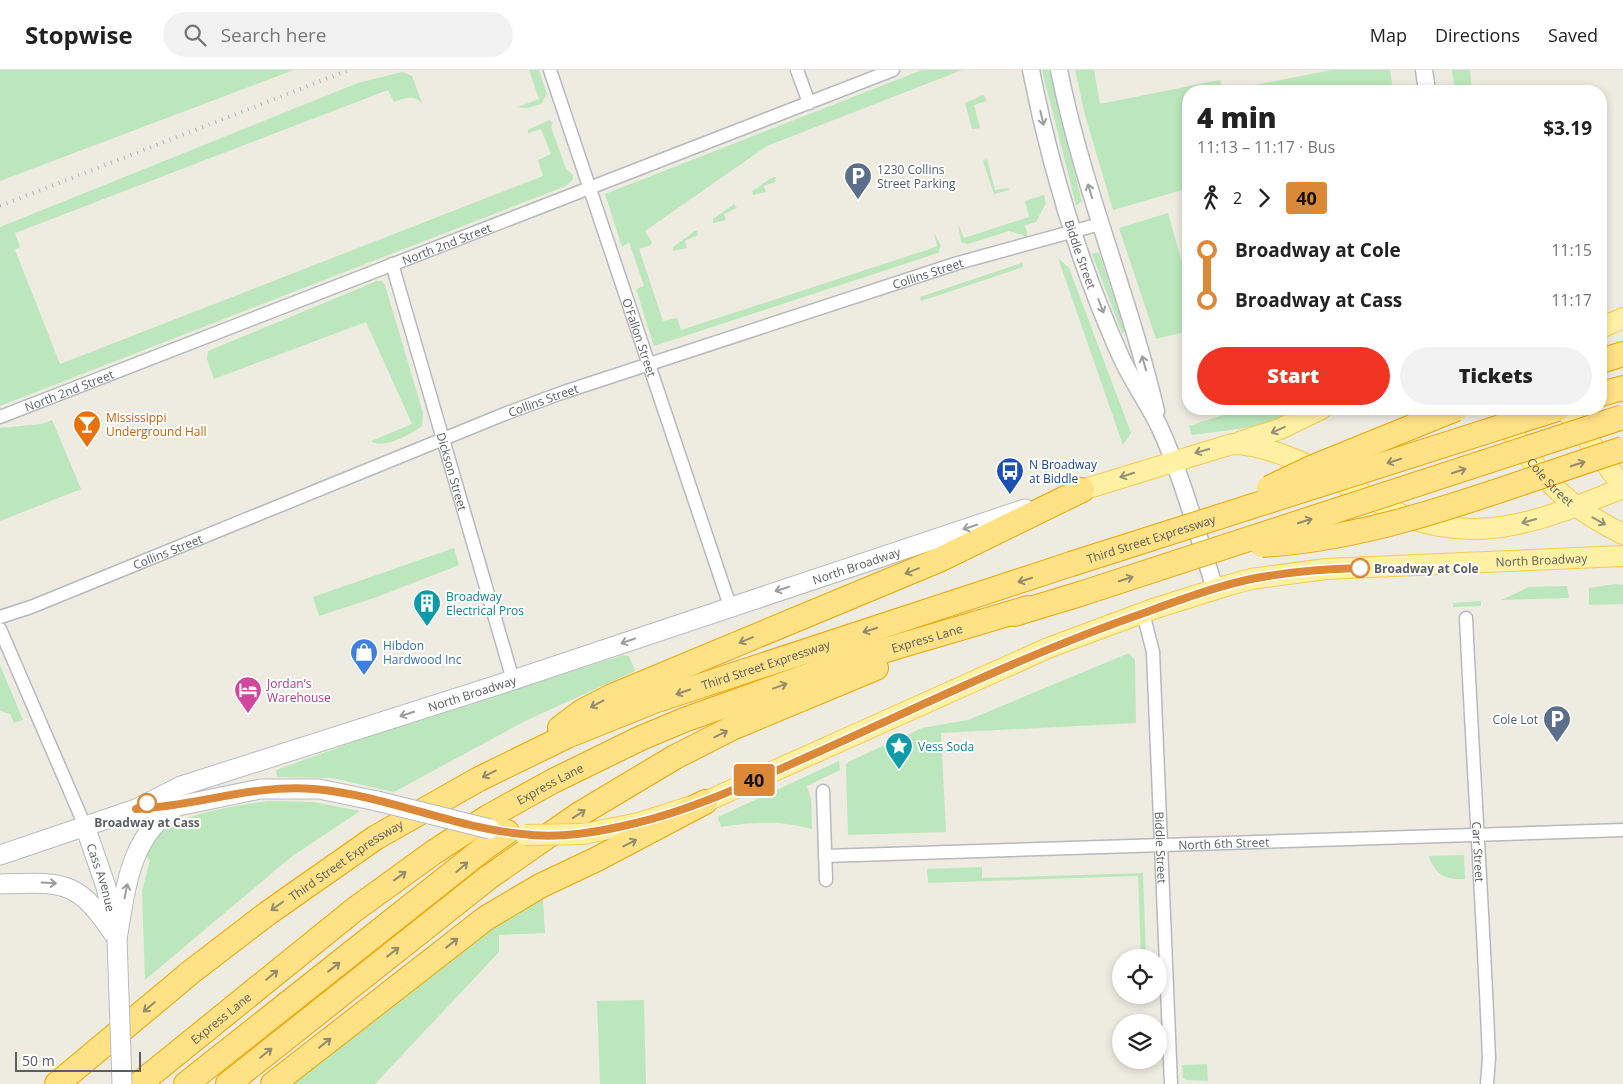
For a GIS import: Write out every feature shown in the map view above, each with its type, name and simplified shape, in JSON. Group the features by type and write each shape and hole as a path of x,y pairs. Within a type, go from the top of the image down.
{"highway":[{"path":"1607,359 1623,354"},
{"path":"1607,392 1623,388"},
{"path":"1198,524 1313,467 1441,415"},
{"name":"Third Street Expressway","path":"57,1084 198,967 320,876 375,838 532,752 654,701 1071,564 1538,415"},
{"path":"228,1084 489,877 540,840 622,787 732,728 789,703 1028,608 1080,594 1623,417"},
{"path":"1225,547 1314,540 1381,526 1623,449"},
{"path":"532,752 583,711 612,696 939,560 1082,490"},
{"name":"Express Lane","path":"139,1084 354,910 480,822 553,781 641,738 684,720 852,660 1028,608"},
{"path":"273,1084 486,918 540,886 598,859 705,802"},
{"path":"186,1084 483,848 507,832"}],"main road":[{"path":"1607,318 1623,318"},
{"path":"1607,325 1623,318"},
{"path":"1232,444 1268,434 1308,415"},
{"name":"Cole Street","path":"1503,415 1525,454 1544,478 1576,507 1623,534"},
{"path":"1570,415 1623,488"},
{"name":"North Broadway","path":"0,855 136,809 181,786 513,680 1172,460 1232,444 1248,444 1278,451 1384,506 1425,524 1466,530 1487,530 1525,523 1576,507 1623,488"},
{"name":"North Broadway","path":"136,809 178,806 228,794 260,789 319,789 507,832 583,834 638,823 705,802 1048,648 1142,613 1251,579 1326,569 1623,556"},
{"path":"117,939 126,887 135,854 155,823 178,806"},
{"name":"Cass Avenue","path":"85,826 106,887 117,939 122,1084"},
{"path":"0,884 56,883 74,889 87,898 100,913 117,939"}],"street":[{"name":"O'Fallon Street","path":"550,70 591,187 648,364 730,606"},
{"path":"797,70 809,103"},
{"name":"North 2nd Street","path":"0,418 893,70"},
{"name":"Biddle Street","path":"1031,70 1044,126 1074,232 1120,355 1159,428 1172,460 1215,589"},
{"name":"Biddle Street","path":"1059,70 1073,131 1100,224 1139,345 1159,428"},
{"path":"1424,70 1426,85"},
{"name":"Collins Street","path":"0,617 31,608 531,404 958,263 1100,224"},
{"name":"Dickson Street","path":"392,264 513,680"},
{"name":"Biddle Street","path":"1142,613 1153,652 1171,1084"},
{"name":"Carr Street","path":"1466,618 1477,835 1481,867 1488,1029 1487,1084"},
{"name":"Cass Avenue","path":"0,630 85,826"},
{"path":"823,791 826,880"},
{"name":"North 6th Street","path":"825,856 1623,830"}],"green space":[{"path":"0,70 294,70 0,181"},
{"path":"529,70 539,70 547,94 541,104 527,108 518,107 539,99"},
{"path":"922,70 962,70 767,146 645,231 652,242 651,245 639,249 663,321 677,318 681,330 936,247 934,233 941,246 938,253 654,346 636,289 644,286 629,242 622,247 605,194"},
{"path":"1042,70 1049,70 1082,202 1076,205"},
{"path":"1075,70 1094,70 1100,104 1182,88 1182,190 1113,210 1085,115"},
{"path":"1332,70 1390,70 1392,85 1254,85"},
{"path":"1452,70 1470,70 1471,85 1454,85"},
{"path":"402,72 412,76 423,105 413,98 394,102 388,90 15,233 20,247 15,250 60,364 543,176 538,160 551,154 541,129 528,133 528,130 549,120 553,123 551,127 566,169 573,175 573,179 566,186 0,406 0,227 358,83"},
{"path":"1220,80 1221,85 1195,85"},
{"path":"983,95 987,101 974,105 980,128 972,129 965,103"},
{"path":"987,159 995,190 1008,188 1009,190 994,194 983,161"},
{"path":"773,177 776,177 775,182 764,186 766,192 753,195 752,191"},
{"path":"1044,195 1046,203 1036,222 1025,225 1028,237 1009,231 968,244 961,242 958,224 964,238 1029,217 1025,201"},
{"path":"734,204 737,208 724,214 726,220 713,223 713,219"},
{"path":"1168,213 1182,263 1182,333 1156,339 1119,228"},
{"path":"697,231 698,235 685,241 687,248 673,251 673,247"},
{"path":"1099,252 1125,332 1122,333 1092,254"},
{"path":"1058,258 1069,268 1131,433 1123,445"},
{"path":"1022,263 1023,267 921,301 920,297"},
{"path":"377,281 382,281 385,285 423,413 422,426 411,433 383,444 371,441 412,424 366,322 214,379 207,359 208,351"},
{"path":"1223,415 1287,415 1268,425 1192,435 1189,426"},
{"path":"52,420 81,489 0,521 0,428 42,424"},
{"path":"454,548 459,565 377,597 319,616 313,597"},
{"path":"1615,584 1623,585 1623,604 1589,605 1589,588"},
{"path":"1567,586 1569,598 1501,600 1529,587"},
{"path":"1481,601 1481,606 1453,607 1453,603"},
{"path":"1129,653 1135,660 1136,723 941,733 946,832 848,835 846,765 848,762 922,728 968,720"},
{"path":"623,655 629,656 635,671 525,721 394,792 332,778 277,777 276,770 367,737"},
{"path":"0,665 23,720 14,723 10,714 0,711"},
{"path":"839,761 840,770 807,786 811,800 812,829 789,824 766,823 721,827 718,817"},
{"path":"268,801 313,802 360,811 291,857 145,980 142,891 150,860 145,856 152,844 161,833 180,821 204,813"},
{"path":"1464,855 1465,879 1452,879 1442,875 1434,868 1429,856"},
{"path":"982,867 982,878 1143,873 1146,949 1141,949 1138,876 928,883 927,869"},
{"path":"543,899 545,933 499,935 499,952 375,1084 287,1084 490,929"},
{"path":"644,1000 646,1084 600,1084 597,1001"},
{"path":"1207,1064 1208,1081 1186,1080 1183,1078 1182,1065"}],"railway":[{"path":"0,206 349,70"}],"bus line":[{"name":"40","path":"147,803 136,809 178,806 228,794 260,789 319,789 348,794 490,829 525,835 583,834 612,829 705,802 1048,648 1152,610 1251,579 1326,569 1360,568"}],"place":[{"name":"1230 Collins Street Parking","path":"858,200"},
{"name":"Mississippi Underground Hall","path":"87,448"},
{"name":"N Broadway at Biddle","path":"1010,495"},
{"name":"Broadway at Cole","path":"1360,568"},
{"name":"Broadway Electrical Pros","path":"427,627"},
{"name":"Hibdon Hardwood Inc","path":"364,676"},
{"name":"Jordan’s Warehouse","path":"248,714"},
{"name":"Cole Lot","path":"1557,743"},
{"name":"Vess Soda","path":"899,770"},
{"name":"Broadway at Cass","path":"147,803"}]}
